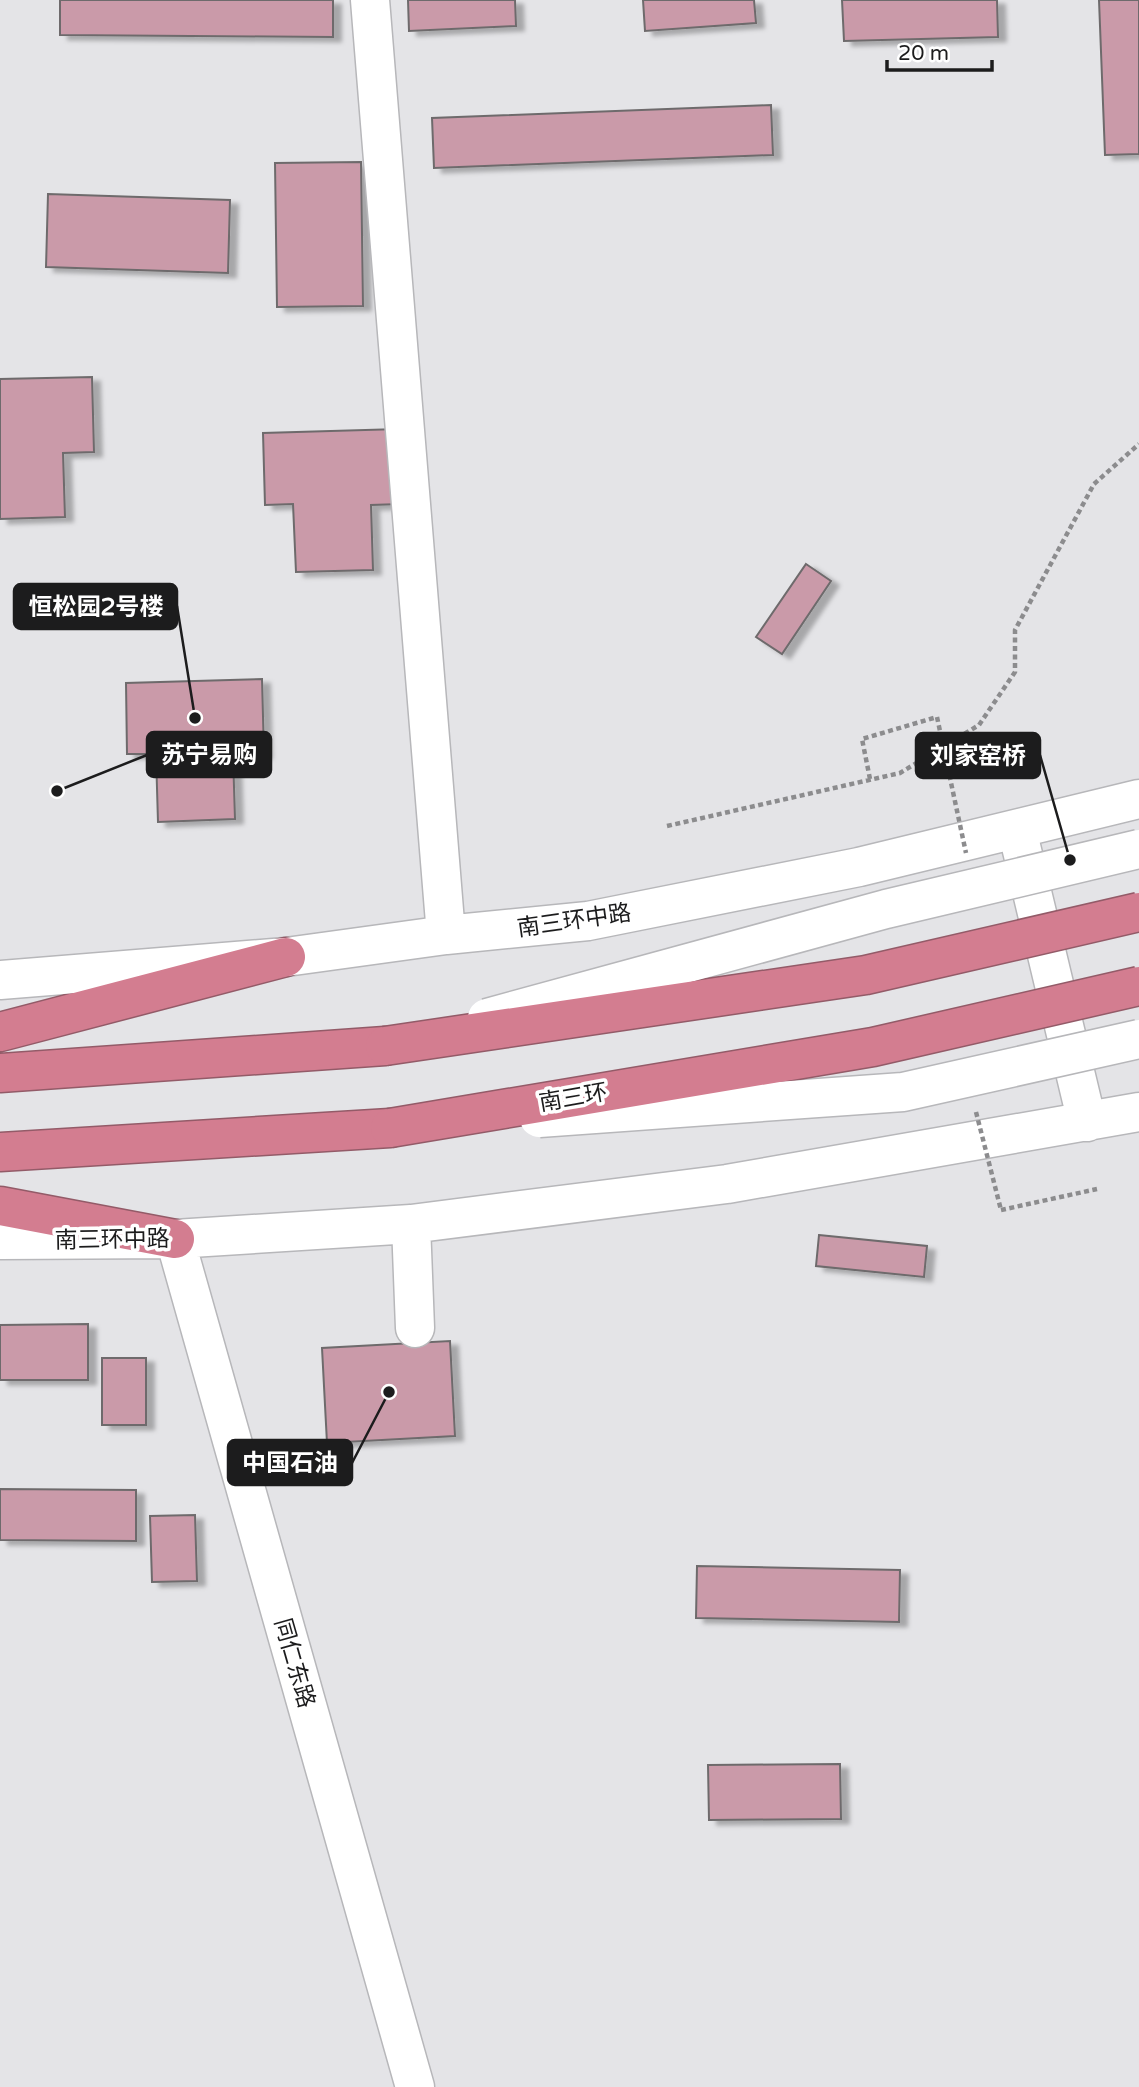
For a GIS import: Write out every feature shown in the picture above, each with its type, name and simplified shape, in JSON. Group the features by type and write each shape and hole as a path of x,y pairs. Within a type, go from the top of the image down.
{"highway":[{"path":"0,1073 385,1046 866,975 1139,912"},
{"path":"0,1032 286,957"},
{"name":"南三环","path":"0,1152 390,1128 873,1047 1139,986"},
{"path":"0,1206 175,1239"}],"street":[{"path":"370,0 446,935"},
{"name":"南三环中路","path":"0,980 286,957 446,935 588,921 859,867 1139,799"},
{"path":"1016,827 1087,1122"},
{"path":"385,1046 886,908 1139,849"},
{"path":"390,1128 903,1092 1139,1039"},
{"name":"南三环中路","path":"0,1240 175,1239 411,1224 727,1184 1139,1112"},
{"path":"411,1224 415,1328"},
{"name":"同仁东路","path":"175,1239 415,2087"}],"path":[{"path":"667,826 900,773 979,725 1014,671 1014,630 1094,484 1139,444"},
{"path":"870,779 862,739 937,717 969,866"},
{"path":"1001,1210 1097,1189"}],"building":[{"path":"60,0 333,0 333,37 60,35"},
{"path":"408,0 515,0 516,26 409,31"},
{"path":"643,0 754,0 756,23 645,31"},
{"path":"842,0 997,0 998,37 844,41"},
{"path":"1099,0 1139,0 1139,154 1105,155"},
{"path":"771,105 773,155 434,168 432,118"},
{"path":"361,162 363,306 277,307 275,163"},
{"path":"48,194 230,200 228,273 46,267"},
{"path":"92,377 94,452 63,453 65,517 0,519 0,379"},
{"path":"399,429 401,504 371,505 373,570 296,572 293,504 265,505 263,433"},
{"path":"806,564 831,581 782,654 756,637"},
{"path":"262,679 264,754 233,755 235,819 158,822 156,754 127,754 126,683"},
{"path":"819,1235 927,1246 924,1277 816,1266"},
{"path":"88,1324 88,1380 0,1380 0,1325"},
{"path":"450,1341 455,1436 327,1443 322,1348"},
{"path":"102,1358 146,1358 146,1425 102,1425"},
{"path":"0,1489 136,1490 136,1541 0,1540"},
{"path":"195,1515 197,1581 152,1582 150,1516"},
{"path":"697,1566 900,1570 899,1622 696,1618"},
{"path":"840,1764 841,1819 709,1820 708,1765"}],"place":[{"name":"恒松园2号楼","path":"195,718"},
{"name":"苏宁易购","path":"57,791"},
{"name":"刘家窑桥","path":"1070,860"},
{"name":"中国石油","path":"389,1392"}]}
